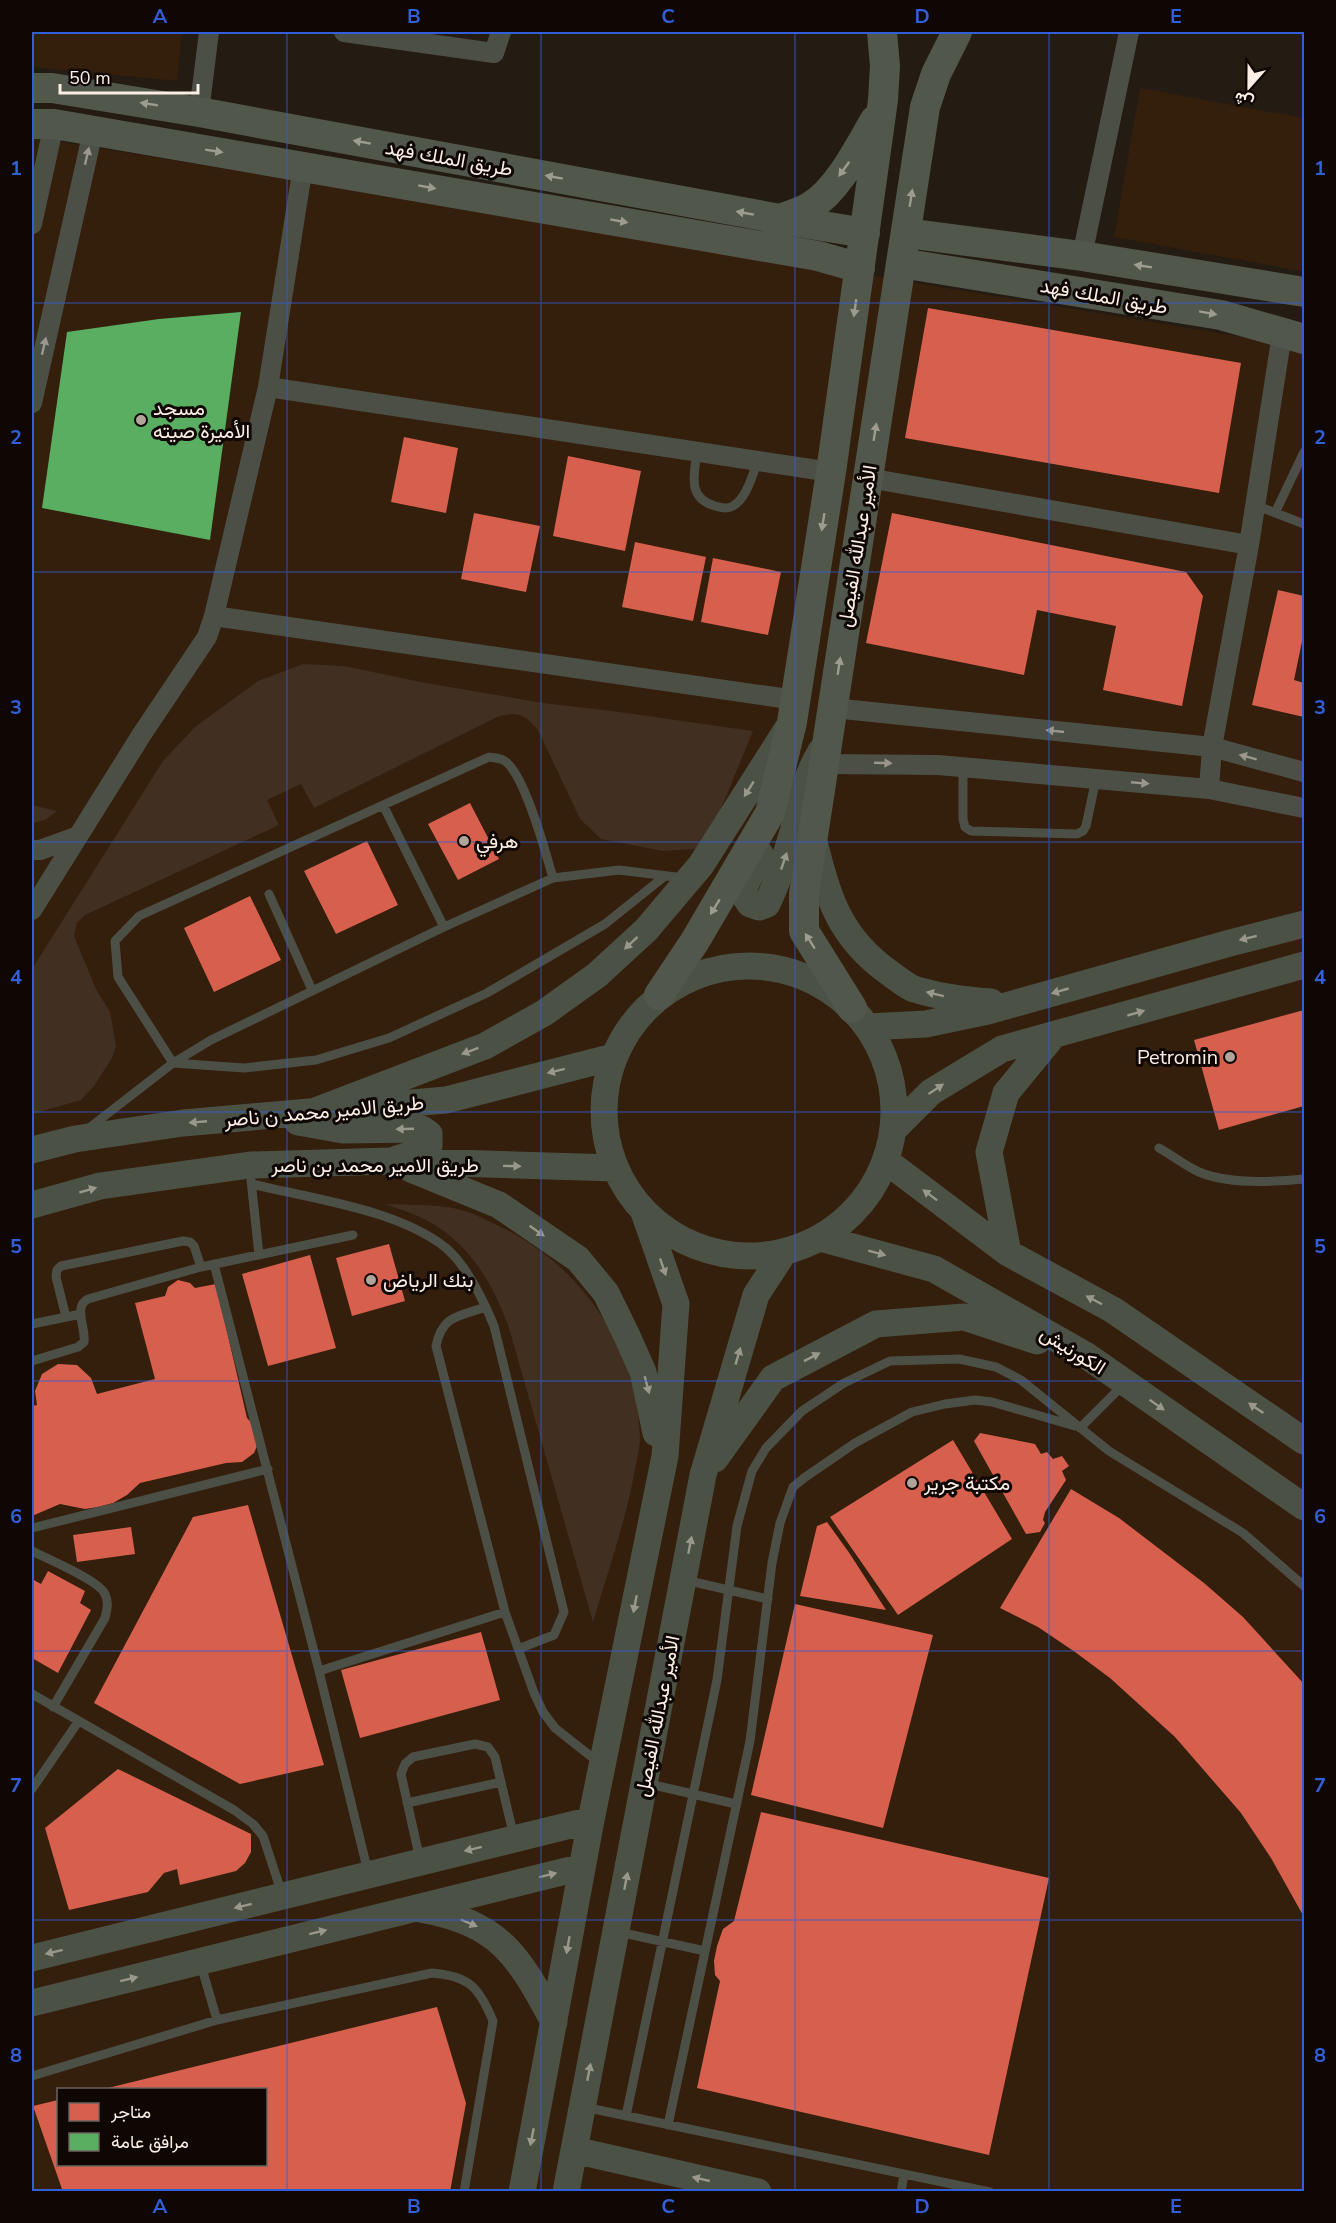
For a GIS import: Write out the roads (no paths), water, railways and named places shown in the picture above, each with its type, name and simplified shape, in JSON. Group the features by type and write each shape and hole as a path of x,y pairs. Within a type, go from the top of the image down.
{"main road":[{"path":"882,32 885,66 883,92"},
{"path":"780,219 811,206 829,190 847,167 871,127 901,32"},
{"path":"936,74 939,32"},
{"path":"936,74 957,32"},
{"name":"الأمير عبدالله الفيصل","path":"860,1018 804,931 804,894 926,107 936,74"},
{"name":"طريق الملك فهد","path":"32,88 52,88 199,112 865,233"},
{"name":"الأمير عبدالله الفيصل","path":"659,995 700,932 770,813 793,711 831,472 883,92"},
{"name":"طريق الملك فهد","path":"43,124 303,166 818,256 860,268"},
{"path":"818,256 827,252 833,244 834,235 830,226"},
{"name":"طريق الملك فهد","path":"906,233 1082,256 1305,292"},
{"path":"971,273 964,268 961,254 964,246 972,241"},
{"name":"طريق الملك فهد","path":"901,263 1221,315 1294,336"},
{"path":"315,1112 484,1046 544,1013 597,975 646,930 677,878 701,865 793,711"},
{"path":"770,813 763,849 742,892 750,904 759,907 767,904 785,859 809,770 826,751"},
{"path":"813,837 827,893 847,933 881,967 911,988 956,999 1013,1004"},
{"path":"860,1018 926,1024 1013,1004 1305,924"},
{"path":"894,1129 931,1092 1002,1049 1305,965"},
{"path":"737,966 779,968 818,983 860,1018 885,1058 894,1093 894,1129 886,1161 870,1192 848,1218 820,1238 784,1252 734,1256 685,1242 644,1212 627,1192 615,1168 604,1132 603,1094 613,1057 632,1023 659,995 696,975 737,966"},
{"path":"1008,1253 989,1152 1006,1093 1053,1036"},
{"name":"طريق الامير محمد ن ناصر","path":"32,1150 75,1139 183,1123 446,1100 613,1057"},
{"path":"276,1115 302,1124 343,1130 422,1129 429,1134 429,1145 423,1151 390,1161"},
{"path":"390,1161 499,1205 578,1259 606,1293 643,1372 662,1467"},
{"name":"طريق الامير محمد بن ناصر","path":"32,1205 100,1186 250,1175 390,1161 615,1168"},
{"path":"886,1161 1008,1253 1113,1310 1305,1441"},
{"path":"522,2192 591,1820 662,1467 676,1304 644,1212"},
{"name":"الكورنيش","path":"820,1238 934,1269 1087,1356 1305,1507"},
{"name":"الأمير عبدالله الفيصل","path":"571,2191 574,2150 703,1475 756,1295 784,1252"},
{"path":"703,1475 773,1378 876,1324 964,1317 1087,1356"},
{"path":"32,1958 591,1820"},
{"path":"39,2005 413,1908 582,1867"},
{"path":"413,1908 446,1914 476,1925 507,1948 529,1977 554,2022"},
{"path":"574,2150 758,2192"}],"street":[{"path":"199,112 209,32"},
{"path":"344,32 494,53 501,32"},
{"path":"1082,256 1129,32"},
{"path":"32,224 43,124"},
{"path":"32,403 93,131"},
{"path":"32,910 76,837 207,637 214,616 268,387 303,166"},
{"path":"1209,789 1212,747 1255,505 1294,336"},
{"path":"268,387 831,472"},
{"path":"868,478 1249,545"},
{"path":"214,616 793,711"},
{"path":"833,708 1212,747 1305,772"},
{"path":"826,751 883,763 963,767 1209,789 1305,808"},
{"path":"32,850 40,850 76,837"}],"lane":[{"path":"697,452 693,477 696,493 705,503 723,508 733,506 740,500 758,461"},
{"path":"1275,513 1305,452"},
{"path":"1255,505 1305,524"},
{"path":"173,1063 118,977 115,941 139,916 489,757 504,760 518,775 544,844 553,878"},
{"path":"963,767 963,819 965,827 971,831 1077,834 1086,826 1096,779"},
{"path":"383,805 444,927"},
{"path":"75,1139 173,1063 211,1040 444,927 553,878 619,870 677,878"},
{"path":"173,1063 244,1068 316,1059 389,1038 487,993 605,924 677,878"},
{"path":"269,894 312,990"},
{"path":"1159,1148 1199,1172 1236,1180 1276,1182 1305,1179"},
{"path":"258,1255 250,1175 383,1215 421,1232 447,1249 464,1269 494,1326 564,1612 554,1635 518,1649"},
{"path":"32,1361 78,1347 84,1342 85,1333 80,1306 88,1299 201,1267 353,1235"},
{"path":"66,1317 56,1276 61,1266 183,1241 194,1246 201,1267"},
{"path":"214,1264 268,1469 369,1875"},
{"path":"486,1307 446,1321 438,1333 436,1346 505,1612 543,1712 555,1728 603,1765"},
{"path":"32,1324 81,1314"},
{"path":"626,2116 717,1680 737,1526 752,1471 766,1448 802,1411 844,1383 890,1361 959,1359 996,1367 1021,1380 1108,1451 1243,1533 1305,1586"},
{"path":"1080,1428 1125,1383"},
{"path":"668,2125 750,1741 772,1563 780,1523 793,1487 855,1443 912,1412 945,1404 975,1400 992,1402 1080,1428"},
{"path":"32,1528 268,1469"},
{"path":"32,1551 88,1580 104,1592 108,1602 105,1618 53,1707"},
{"path":"683,1580 768,1599"},
{"path":"319,1671 505,1612"},
{"path":"32,1694 234,1810 254,1824 263,1836 282,1896"},
{"path":"32,1789 78,1722"},
{"path":"420,1862 401,1774 405,1764 413,1757 475,1744 488,1747 495,1757 515,1839"},
{"path":"407,1803 501,1782"},
{"path":"644,1782 736,1804"},
{"path":"616,1932 705,1951"},
{"path":"201,1962 217,2020"},
{"path":"33,2072 217,2020 432,1972 453,1975 470,1984 484,2000 493,2021 464,2192"},
{"path":"582,2107 990,2192"},
{"path":"900,2192 904,2174"}],"place":[{"name":"مسجد الأميرة صيته","path":"141,420"},
{"name":"هرفي","path":"464,841"},
{"name":"Petromin","path":"1230,1057"},
{"name":"بنك الرياض","path":"371,1280"},
{"name":"مكتبة جرير","path":"912,1483"}]}
